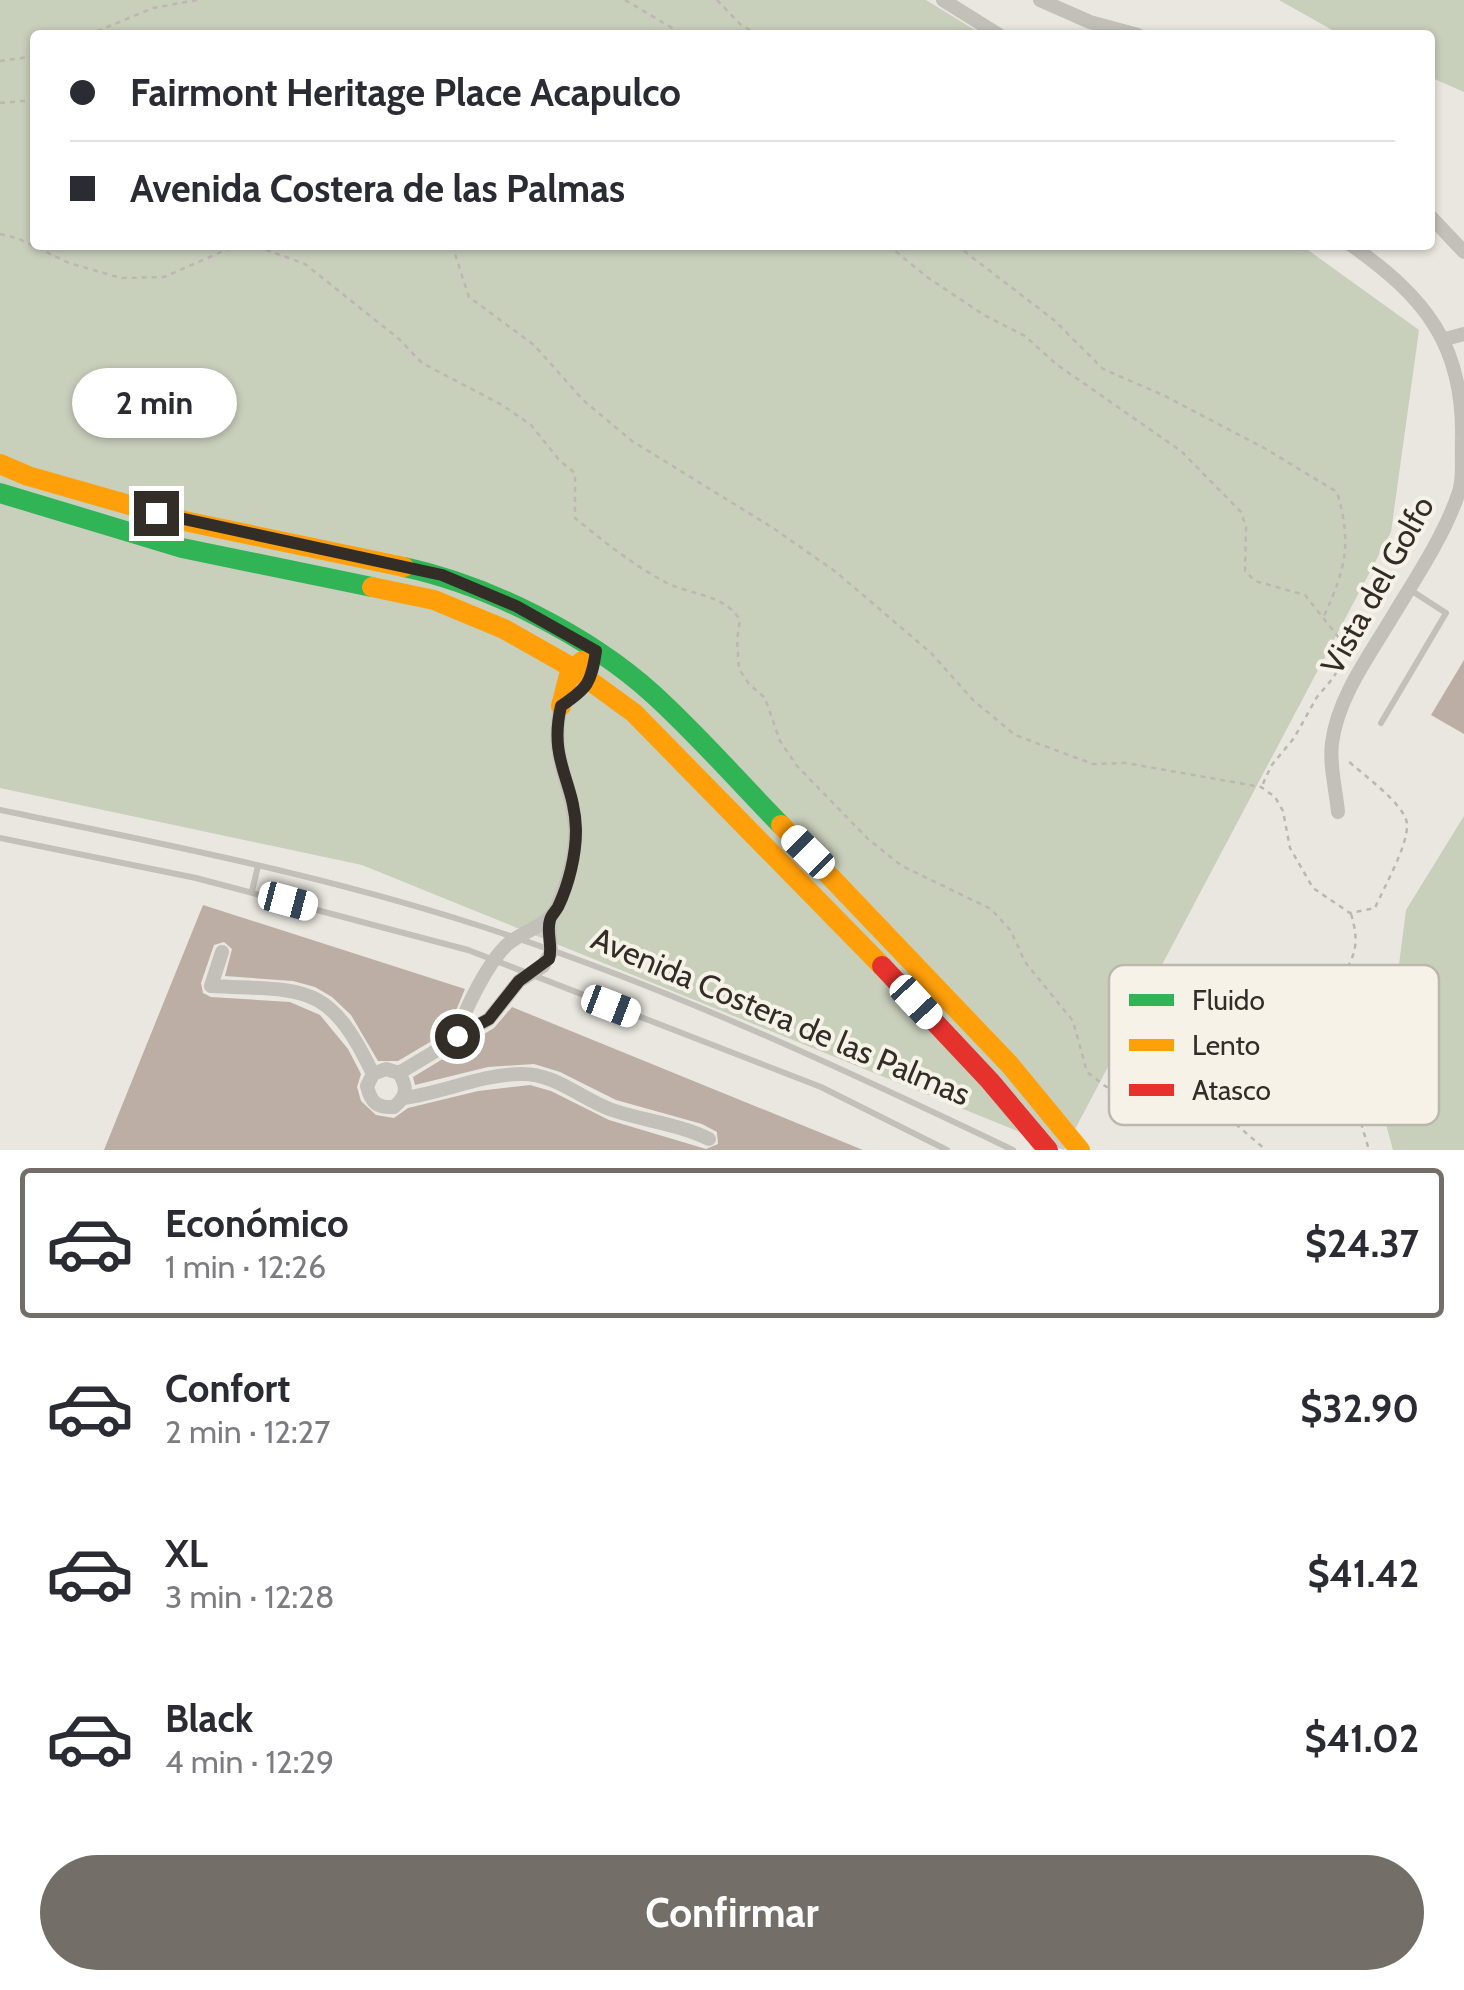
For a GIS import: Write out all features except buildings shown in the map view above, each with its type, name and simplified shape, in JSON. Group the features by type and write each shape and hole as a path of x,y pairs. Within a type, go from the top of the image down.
{"main road":[{"name":"Avenida Costera de las Palmas","path":"0,464 28,476 188,522 442,575 516,606 596,651 652,693 886,932 1010,1066 1080,1150"},
{"name":"Avenida Costera de las Palmas","path":"0,493 182,548 434,600 504,629 592,680 634,713 854,936 990,1081 1048,1150"},
{"path":"561,706 572,668 596,651"},
{"path":"561,706 592,680 596,651"}],"street":[{"path":"943,0 991,30"},
{"path":"1040,0 1120,30"},
{"path":"1435,221 1464,252"},
{"name":"Vista del Golfo","path":"1338,812 1331,746 1340,713 1460,490 1463,412 1459,364 1445,339 1394,275 1359,250"},
{"path":"1445,339 1464,334"},
{"path":"457,1036 462,1019 494,961 514,939 549,922 572,865 576,828 558,759 556,730 561,706"},
{"path":"399,1073 489,1019 519,981 543,966 552,952 549,922"},
{"path":"222,952 211,986 298,990 319,1000 346,1022 373,1074"},
{"path":"477,993 500,1004"},
{"path":"386,1069 399,1073 406,1085 404,1098 394,1108 380,1108 370,1100 367,1086 373,1074 386,1069"},
{"path":"404,1098 481,1078 523,1073 561,1083 606,1108 688,1128 709,1139"}],"lane":[{"path":"1380,723 1446,613 1409,589"},
{"name":"Avenida Costera de las Palmas","path":"0,810 258,866 477,925 831,1063 1014,1150"},
{"name":"Avenida Costera de las Palmas","path":"0,838 252,892 468,950 821,1087 947,1150"},
{"path":"252,892 258,866"}],"path":[{"path":"100,30 152,8 197,0"},
{"path":"625,0 676,30"},
{"path":"717,0 750,30"},
{"path":"0,61 30,57"},
{"path":"0,104 30,101"},
{"path":"0,234 30,244"},
{"path":"42,250 69,263 121,278 164,277 226,250"},
{"path":"267,250 304,264 398,338 422,362 502,404 531,425 575,474 575,518 664,582 732,606 740,620 739,669 766,698 780,742 797,766 868,839 902,866 991,909 1011,931 1026,962 1073,1021 1087,1072 1109,1088"},
{"path":"454,250 469,297 534,345 584,400 632,442 774,528 836,572 904,629 973,700 1015,735 1093,764 1126,764 1262,787 1276,797 1283,811 1290,848 1312,888 1350,913 1358,936 1352,965"},
{"path":"894,250 984,315 1025,336 1056,364 1180,451 1241,512 1246,527 1245,571 1256,581 1305,595 1340,638 1341,660 1334,677 1316,696 1262,787"},
{"path":"963,250 1054,320 1103,370 1163,395 1266,448 1337,492 1346,523 1347,558 1324,617"},
{"path":"1331,746 1400,808 1407,824 1375,908 1350,913"},
{"path":"1237,1125 1266,1150"},
{"path":"1362,1125 1369,1150"}],"green space":[{"path":"0,0 926,0 975,30 30,30 30,250 1308,250 1419,330 1391,532 1162,965 1109,965 1109,1065 1064,1150 362,865 0,788"},
{"path":"1279,0 1464,0 1464,92 1435,79 1435,30 1332,30"},
{"path":"1464,816 1464,1150 1393,1150 1386,1125 1439,1125 1439,965 1399,965 1406,910"}],"traffic: fast":[{"path":"0,493 182,548 372,587"},
{"path":"404,567 503,600 599,652 670,710 781,825"}],"traffic: slow":[{"path":"0,464 28,476 189,522 404,567"},
{"path":"372,587 434,600 504,629 571,667 634,713 882,966"},
{"path":"561,706 569,675 582,661"},
{"path":"781,825 1010,1065 1080,1150"}],"traffic: jam":[{"path":"882,966 990,1081 1048,1150"}],"route":[{"path":"156,513 442,575 516,606 596,651 592,680 561,706 556,730 558,759 576,828 572,865 549,922 552,952 543,966 519,981 489,1019 457,1036"}]}
